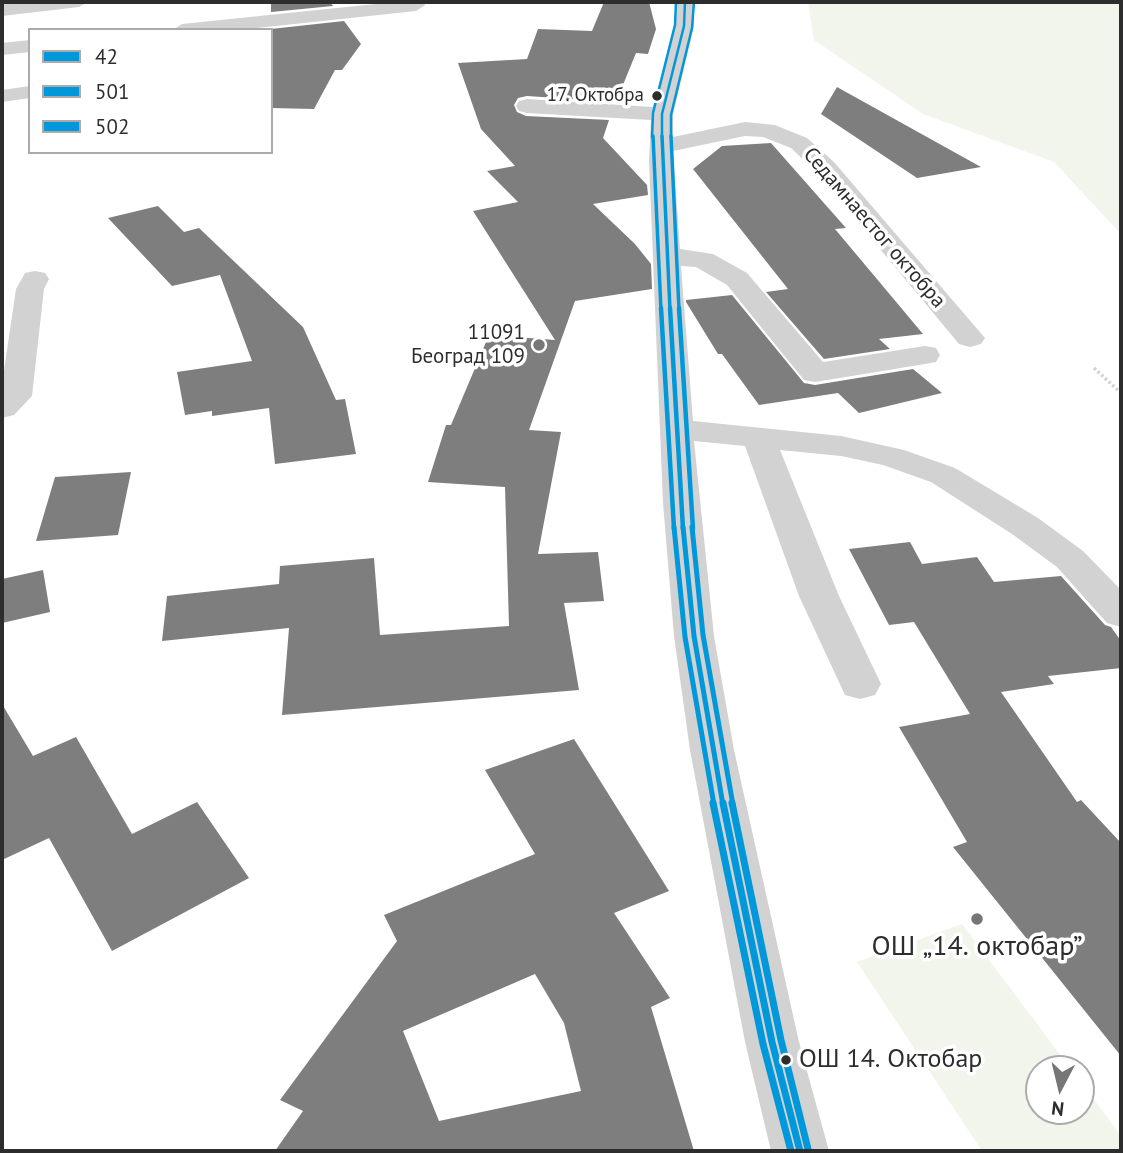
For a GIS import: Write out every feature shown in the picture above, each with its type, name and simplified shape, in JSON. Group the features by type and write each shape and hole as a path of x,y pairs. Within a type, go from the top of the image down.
{"street":[{"path":"2,9 79,2"},
{"path":"685,2 684,26 663,108 661,146 676,429 694,636 712,750 772,1042 800,1151"},
{"path":"201,28 416,5"},
{"path":"2,49 28,46"},
{"path":"2,96 28,92"},
{"path":"527,106 695,111 726,132"},
{"name":"Седамнаестог октобра","path":"661,146 746,129 767,130 799,143 811,153 970,338"},
{"path":"666,256 703,260 737,279 815,373 925,355"},
{"path":"2,408 16,397 30,289 35,279"},
{"path":"676,429 758,436 867,451 943,475 1014,518 1070,559 1121,614"},
{"path":"758,436 819,597 860,684"}],"path":[{"path":"1094,368 1121,393"}],"shaded area":[{"path":"808,2 1121,2 1121,234 1054,162 923,114 814,40"},
{"path":"962,924 1060,1055 1025,1055 1025,1125 1095,1125 1095,1101 1121,1136 1121,1151 982,1151 857,962"}],"building":[{"path":"271,2 330,2 333,6 271,12"},
{"path":"604,2 649,2 656,29 648,54 636,53 616,102 527,96 518,98 514,105 517,112 526,116 609,120 603,138 647,185 648,195 593,204 635,244 651,264 652,289 575,301 529,430 561,432 538,554 598,552 604,601 564,603 579,690 282,715 289,628 162,641 167,596 279,584 280,566 374,558 380,635 509,626 505,487 428,482 446,425 451,425 489,335 555,340 473,211 518,202 487,171 515,166 481,129 458,63 527,59 538,29 592,31"},
{"path":"344,21 361,44 342,70 335,70 314,109 273,108 273,29"},
{"path":"837,87 981,167 917,178 821,114"},
{"path":"771,143 846,228 835,229 923,334 879,339 890,349 824,359 766,292 788,289 693,169 722,146"},
{"path":"158,206 184,232 199,228 303,327 336,400 345,399 356,454 275,464 269,408 212,416 212,411 185,415 177,372 252,361 220,275 172,286 108,218"},
{"path":"732,295 804,383 815,385 913,369 942,393 859,413 838,393 759,405 722,354 718,354 686,302"},
{"path":"131,472 118,535 36,541 55,477"},
{"path":"910,542 922,564 977,557 994,582 1061,576 1105,625 1111,627 1121,641 1121,668 1048,676 1054,684 1001,692 1077,802 1081,800 1121,843 1121,1056 953,847 967,842 899,727 970,714 914,622 889,625 849,549"},
{"path":"43,570 50,612 2,623 2,579"},
{"path":"2,704 33,756 76,737 132,834 197,802 249,878 112,951 49,838 2,860"},
{"path":"574,739 669,891 614,913 670,998 651,1007 694,1151 275,1151 303,1111 280,1100 397,941 384,915 535,854 485,770","holes":["535,974 564,1023 581,1091 439,1121 403,1031"]}],"transit line":[{"name":"501","path":"676,2 675,25 653,113 652,161 672,504 685,637 703,752 763,1044 791,1151"},
{"name":"42","path":"685,2 684,26 662,114 661,161 681,503 694,636 712,750 772,1042 800,1151"},
{"name":"502","path":"694,2 692,28 671,115 670,161 690,502 703,635 721,748 781,1040 808,1149"}],"place":[{"name":"17. Октобра","path":"657,96"},
{"name":"11091 Београд 109","path":"539,345"},
{"name":"ОШ „14. октобар”","path":"977,919"},
{"name":"ОШ 14. Октобар","path":"786,1060"}]}
